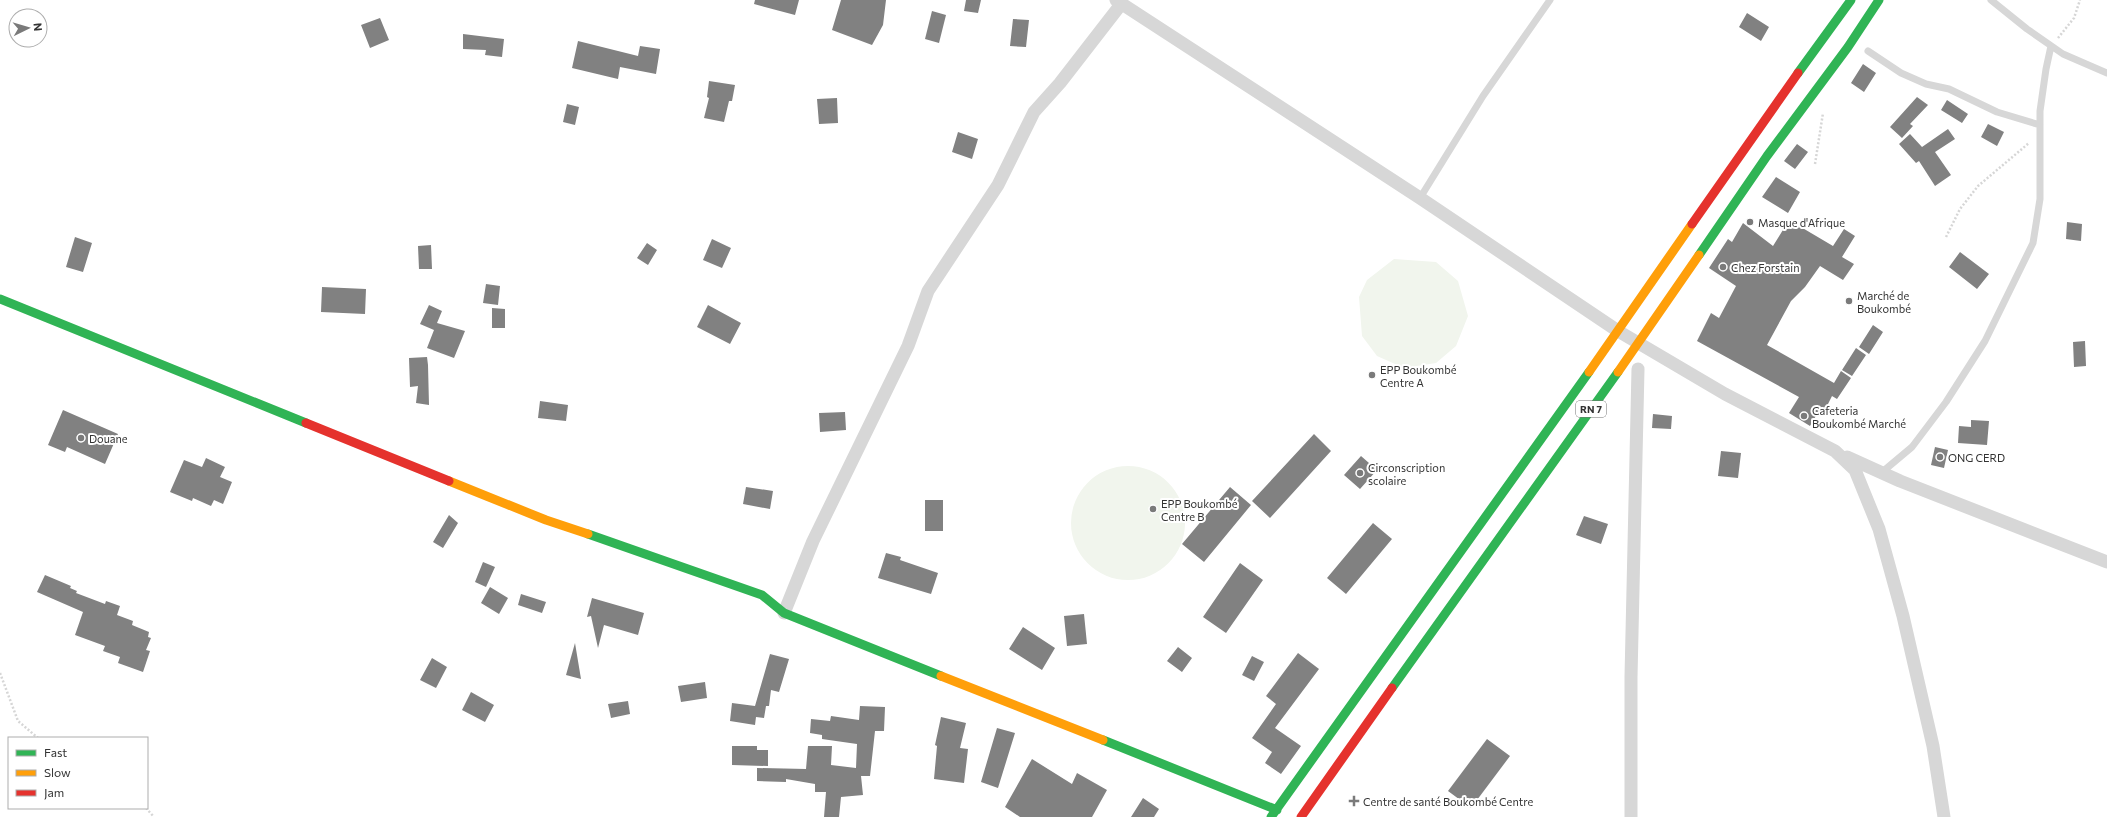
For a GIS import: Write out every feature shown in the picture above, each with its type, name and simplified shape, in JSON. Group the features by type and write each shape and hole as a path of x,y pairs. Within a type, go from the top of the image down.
{"main road":[{"name":"RN 7","path":"1274,814 1618,331 1850,0"},
{"name":"RN 7","path":"1301,817 1638,343 1768,156 1848,47 1879,0"},
{"path":"0,299 546,520 762,596 784,613 1274,814"}],"street":[{"path":"784,613 813,541 908,346 928,292 998,185 1034,112 1060,83 1119,2 1420,198 1618,331 1725,394 1881,473 2107,562"},
{"path":"1631,817 1631,677 1638,370"},
{"path":"1835,451 1855,470 1879,529 1903,616 1933,746 1944,817"}],"lane":[{"path":"1420,198 1483,96 1550,0"},
{"path":"1991,0 2027,30 2063,54 2107,73"},
{"path":"1881,473 1912,447 1946,402 1985,341 2032,243 2040,199 2039,136 2046,69 2051,46"},
{"path":"1868,51 1901,73 1926,84 1949,89 1997,112 2040,125"}],"path":[{"path":"2051,46 2074,18 2080,0"},
{"path":"1816,164 1824,106"},
{"path":"1946,237 1960,209 1978,186 2020,149 2039,136"},
{"path":"0,673 18,721 37,737"},
{"path":"147,809 154,817"}],"shaded area":[{"path":"1394,259 1436,262 1458,281 1468,316 1456,346 1436,363 1404,368 1377,356 1362,336 1359,297 1367,280"},
{"path":"1128,466 1139,467 1150,471 1168,483 1180,501 1184,512 1184,534 1180,545 1168,563 1150,575 1139,579 1128,580 1117,579 1106,575 1088,563 1076,545 1072,534 1071,523 1072,512 1076,501 1088,483 1106,471 1117,467"}],"building":[{"path":"755,0 799,0 795,15 754,4"},
{"path":"841,0 886,0 883,25 872,45 832,30"},
{"path":"966,0 981,0 978,13 964,11"},
{"path":"932,11 946,15 939,43 925,39"},
{"path":"1747,13 1769,27 1761,41 1739,27"},
{"path":"380,18 389,40 370,48 361,25"},
{"path":"1013,19 1029,20 1026,47 1010,46"},
{"path":"463,34 504,39 502,57 485,55 486,50 463,49"},
{"path":"578,41 638,56 640,46 660,49 656,74 620,67 618,79 572,68"},
{"path":"1863,64 1876,73 1864,92 1851,83"},
{"path":"709,81 735,85 732,101 729,101 724,122 704,118 709,98 707,97"},
{"path":"1917,97 1928,105 1910,124 1913,126 1902,138 1890,127"},
{"path":"837,98 838,123 819,124 817,99"},
{"path":"1947,100 1968,114 1962,123 1941,110"},
{"path":"567,104 579,107 575,125 563,122"},
{"path":"1988,124 2004,132 1997,146 1981,137"},
{"path":"1948,129 1955,139 1935,152 1951,175 1935,186 1919,161 1916,163 1899,144 1910,134 1922,147"},
{"path":"958,132 978,139 972,159 952,152"},
{"path":"1797,144 1808,152 1795,169 1784,161"},
{"path":"1776,177 1800,192 1788,213 1762,197"},
{"path":"1789,220 1833,246 1844,229 1855,236 1842,257 1854,264 1843,280 1820,266 1805,287 1791,301 1767,345 1834,383 1841,371 1851,378 1837,399 1832,396 1824,412 1820,409 1810,426 1789,413 1799,397 1697,341 1711,313 1719,318 1736,286 1709,268 1728,239 1732,242 1743,223 1773,246"},
{"path":"2067,222 2082,224 2081,241 2066,239"},
{"path":"75,237 92,243 83,272 66,267"},
{"path":"712,239 731,248 722,268 703,260"},
{"path":"647,243 657,250 648,265 637,258"},
{"path":"431,245 432,269 419,269 418,246"},
{"path":"1960,252 1989,274 1977,289 1949,267"},
{"path":"486,284 500,286 498,305 483,303"},
{"path":"322,287 366,289 365,314 321,312"},
{"path":"429,305 442,311 437,323 465,331 454,358 427,348 434,330 420,324"},
{"path":"708,305 741,323 730,344 697,327"},
{"path":"492,308 505,309 505,328 492,328"},
{"path":"1873,325 1883,332 1869,354 1859,347"},
{"path":"2085,341 2086,366 2074,367 2073,342"},
{"path":"1856,348 1866,355 1852,376 1842,370"},
{"path":"427,357 429,405 416,403 418,386 410,387 409,358"},
{"path":"540,401 568,405 566,421 538,418"},
{"path":"63,410 118,434 105,464 67,447 65,452 48,445"},
{"path":"845,412 846,430 820,432 819,413"},
{"path":"1653,414 1672,416 1671,429 1652,428"},
{"path":"1971,420 1989,421 1987,445 1958,443 1959,426 1971,427"},
{"path":"1314,434 1331,451 1270,518 1252,501"},
{"name":"ONG CERD","path":"1935,447 1948,450 1944,468 1931,465"},
{"path":"1721,451 1741,453 1738,478 1718,476"},
{"name":"Circonscription scolaire","path":"1361,456 1377,470 1360,489 1344,475"},
{"path":"206,458 225,467 220,477 232,482 223,504 214,500 211,506 193,498 192,501 170,492 184,460 202,467"},
{"path":"746,487 773,491 770,509 743,504"},
{"path":"1230,487 1251,505 1204,562 1182,544"},
{"path":"925,500 943,500 943,531 925,531"},
{"path":"449,515 458,523 443,548 433,542"},
{"path":"1584,516 1608,524 1601,544 1576,535"},
{"path":"1373,523 1392,539 1346,594 1327,578"},
{"path":"886,553 901,557 900,560 938,573 931,594 878,578"},
{"path":"483,562 495,567 486,587 475,582"},
{"path":"1240,563 1263,580 1226,633 1203,617"},
{"path":"45,575 71,586 70,588 77,591 76,593 105,604 106,601 120,606 117,615 133,621 132,625 149,632 148,637 151,638 146,650 150,651 143,672 118,663 120,657 103,651 105,646 75,635 83,612 37,592"},
{"path":"490,587 508,598 499,614 481,603"},
{"path":"521,594 546,602 542,613 518,605"},
{"path":"592,598 644,613 638,635 604,625 598,648 591,616 587,617"},
{"path":"1084,614 1087,644 1067,646 1064,616"},
{"path":"1023,627 1055,648 1042,670 1009,649"},
{"path":"575,643 581,679 566,675"},
{"path":"1178,647 1192,658 1182,672 1167,661"},
{"path":"1298,653 1319,669 1275,728 1301,746 1281,774 1265,763 1272,752 1252,738 1276,704 1266,696"},
{"path":"770,654 789,659 779,692 771,690 769,706 766,706 764,718 756,717 755,725 730,721 732,703 755,706"},
{"path":"1252,656 1264,662 1254,681 1242,675"},
{"path":"432,658 447,667 436,688 420,680"},
{"path":"705,682 707,698 681,702 678,686"},
{"path":"471,692 494,705 485,722 462,710"},
{"path":"628,701 630,714 611,718 608,704"},
{"path":"860,706 885,707 884,731 875,731 870,776 861,776 863,795 841,797 839,817 824,817 826,792 815,792 815,784 786,779 786,782 757,781 757,768 806,769 808,746 832,746 831,765 856,768 857,744 822,739 822,735 810,733 811,719 830,721 831,716 859,720"},
{"path":"941,717 966,723 960,748 968,749 964,783 934,779 937,746 935,745"},
{"path":"997,728 1015,733 998,788 981,782"},
{"path":"1487,739 1510,756 1471,808 1448,791"},
{"path":"732,746 757,746 757,750 768,750 768,766 732,765"},
{"path":"1032,759 1072,784 1077,773 1107,790 1092,817 1020,817 1005,807"},
{"path":"1143,798 1159,809 1154,817 1131,817"}],"traffic: fast":[{"path":"1798,73 1851,0"},
{"path":"1699,255 1767,156 1848,47 1879,0"},
{"path":"0,299 306,423"},
{"path":"1271,817 1589,372"},
{"path":"1392,688 1618,372"},
{"path":"588,534 762,595 784,613 941,676"},
{"path":"1103,740 1277,810"}],"traffic: slow":[{"path":"1589,372 1692,224"},
{"path":"1618,372 1699,255"},
{"path":"449,481 546,520 588,534"},
{"path":"941,676 1103,740"}],"traffic: jam":[{"path":"1692,224 1798,73"},
{"path":"306,423 449,481"},
{"path":"1301,817 1392,688"}],"place":[{"name":"Masque d'Afrique","path":"1750,222"},
{"name":"Chez Forstain","path":"1723,267"},
{"name":"Marché de Boukombé","path":"1849,301"},
{"name":"EPP Boukombé Centre A","path":"1372,375"},
{"name":"Cafeteria Boukombé Marché","path":"1804,416"},
{"name":"Douane","path":"81,438"},
{"name":"ONG CERD","path":"1940,457"},
{"name":"Circonscription scolaire","path":"1360,473"},
{"name":"EPP Boukombé Centre B","path":"1153,509"},
{"name":"Centre de santé Boukombé Centre","path":"1354,801"}]}
